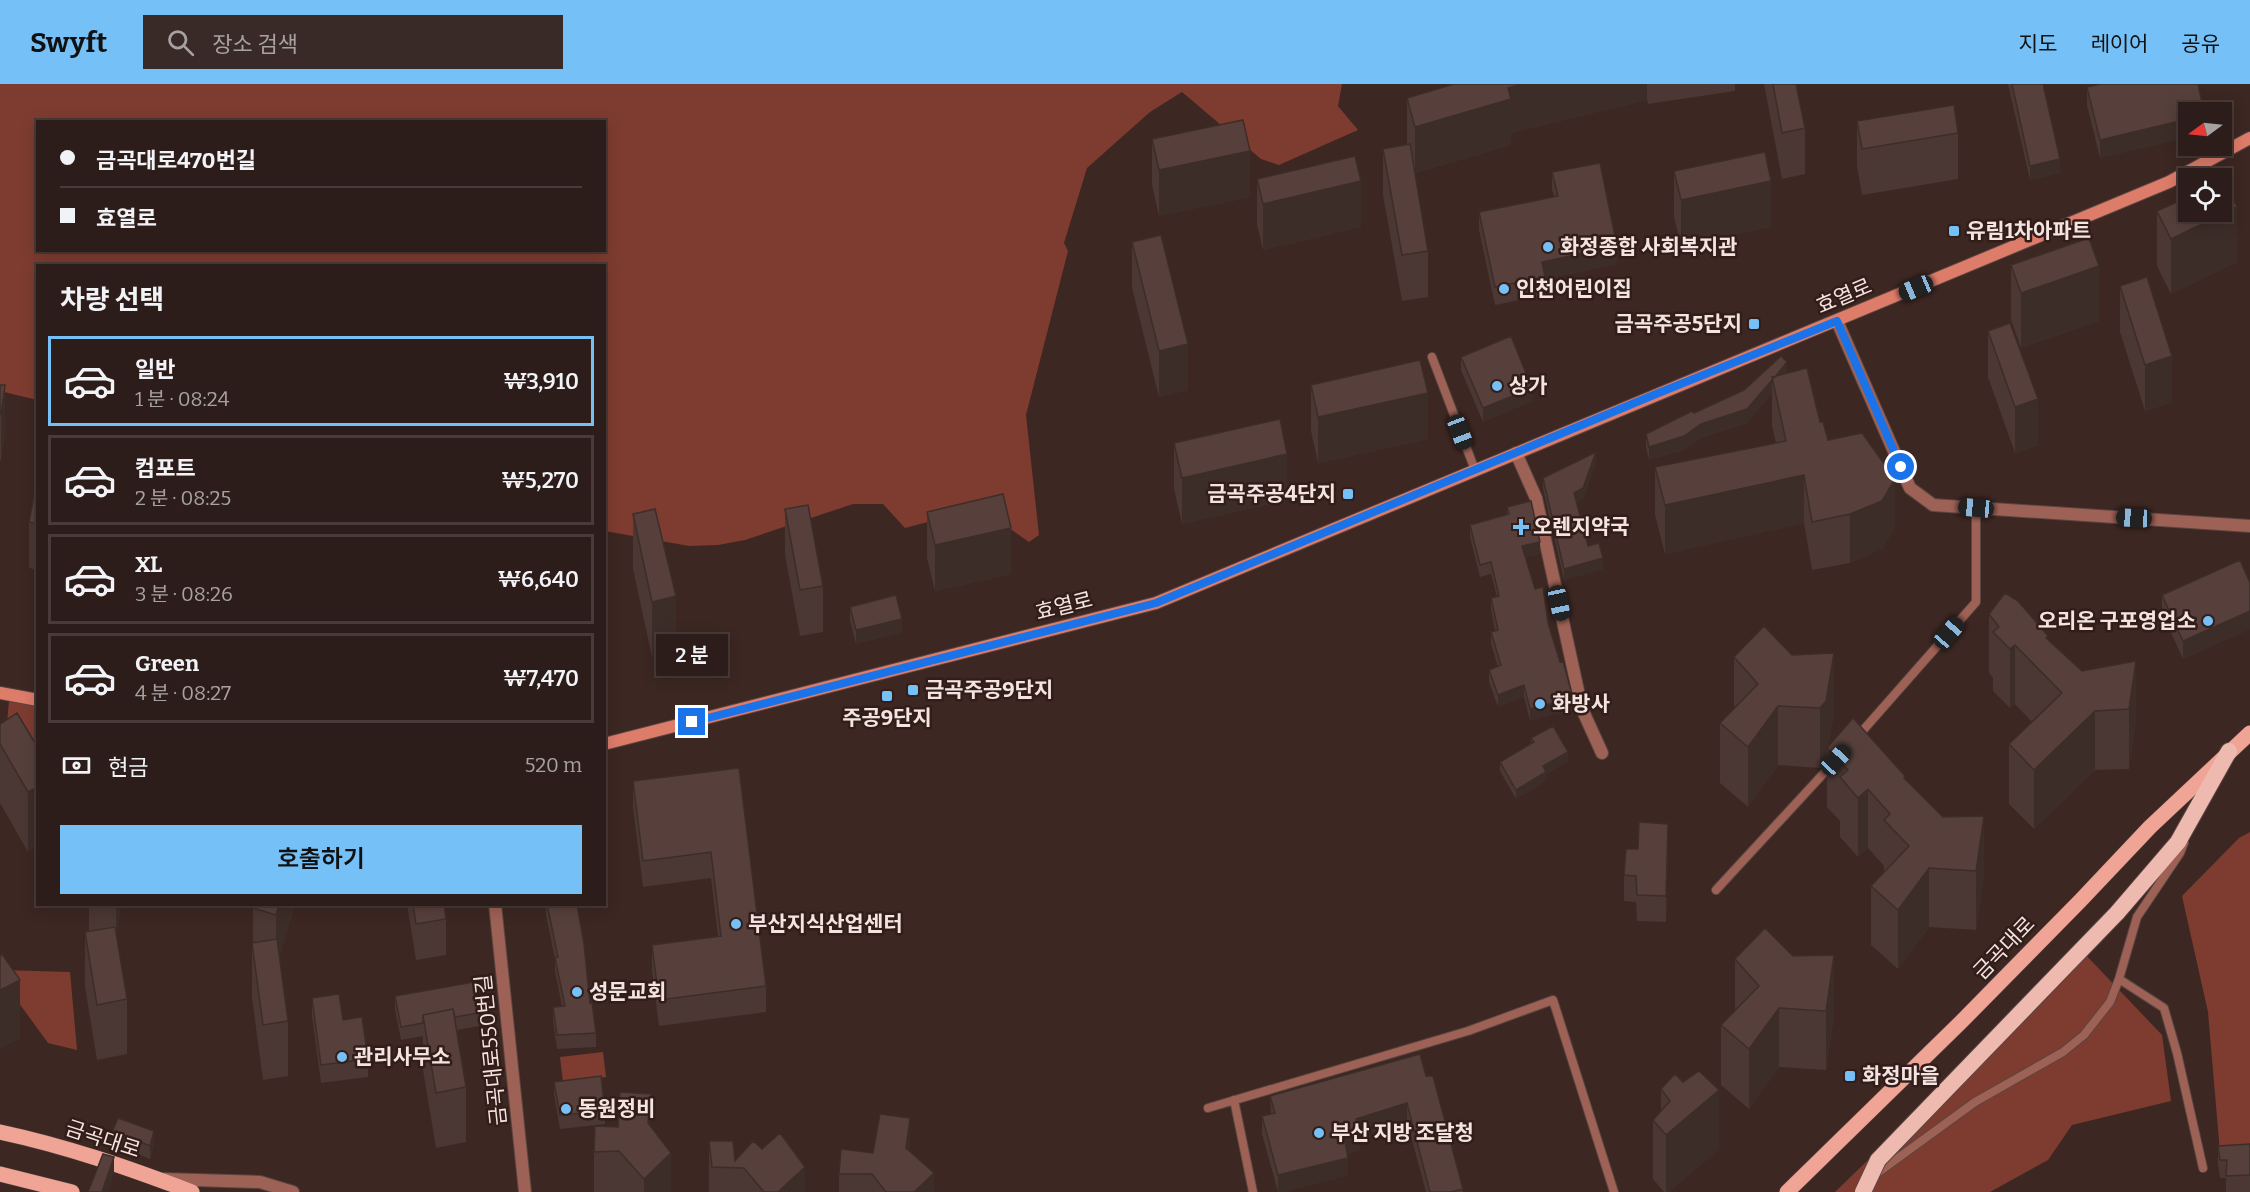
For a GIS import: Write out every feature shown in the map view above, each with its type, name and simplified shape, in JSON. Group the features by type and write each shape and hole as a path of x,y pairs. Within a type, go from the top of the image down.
{"highway":[{"path":"1863,1192 1878,1160 2117,913 2178,842 2229,751"}],"main road":[{"name":"효열로","path":"606,743 1156,603 2169,182 2250,138"},
{"path":"0,693 36,700"},
{"name":"금곡대로","path":"1787,1192 1953,1030 2150,827 2250,733"},
{"name":"금곡대로","path":"0,1132 40,1140 85,1154 192,1192"},
{"path":"0,1174 72,1192"}],"street":[{"path":"1837,321 1910,488 1933,505 2250,526"},
{"path":"1515,453 1536,498 1582,709 1602,753"},
{"name":"금곡대로550번길","path":"495,906 524,1190"},
{"path":"156,1178 260,1182 292,1192"}],"lane":[{"path":"1432,357 1475,470"},
{"path":"1849,745 1976,602 1976,508"},
{"path":"1716,890 1842,754"},
{"path":"1851,1192 1975,1102 2063,1052 2084,1035 2110,1002 2137,917 2180,853 2198,806"},
{"path":"2119,979 2164,1008 2178,1053 2203,1168"},
{"path":"1208,1108 1468,1031 1553,1000 1614,1192"},
{"path":"1233,1100 1253,1192"}],"shaded area":[{"path":"0,84 1342,84 1338,106 1358,130 1279,165 1261,159 1182,92 1150,112 1087,168 1064,243 1068,251 1026,415 1039,535 1029,542 996,519 943,518 905,528 883,504 853,504 745,540 718,545 689,546 606,531 606,264 36,264 36,400 0,391"},
{"path":"9,701 36,706 36,762 6,734"},
{"path":"2250,832 2250,1163 2221,1164 2208,1012 2182,896 2239,838"},
{"path":"2083,952 2162,1035 2171,1101 2072,1125 2048,1160 1990,1192 1835,1192"},
{"path":"0,970 70,972 77,1050 48,1043 0,977"},
{"path":"603,1052 606,1077 563,1082 560,1057"}],"building":[{"path":"1454,84 1522,84 1508,88 1511,99 1415,127 1407,98"},
{"path":"1773,84 1796,84 1805,128 1782,133"},
{"path":"2012,84 2043,84 2060,159 2030,166"},
{"path":"2101,84 2198,84 2202,102 2178,102 2178,121 2100,140 2087,87"},
{"path":"1954,105 1958,133 1862,149 1857,121"},
{"path":"1243,120 1250,151 1159,170 1152,139"},
{"path":"1410,144 1428,251 1402,255 1383,149"},
{"path":"1765,152 1771,181 1681,200 1674,171"},
{"path":"1355,156 1361,181 1263,204 1257,179"},
{"name":"화정종합 사회복지관","path":"1600,163 1617,246 1542,262 1545,277 1495,287 1479,212 1558,196 1552,172"},
{"path":"2232,197 2237,207 2232,209"},
{"path":"2178,202 2178,222 2206,222 2171,239 2157,211"},
{"path":"1161,235 1188,344 1159,351 1132,242"},
{"path":"2089,238 2099,266 2021,293 2011,265"},
{"path":"2147,277 2172,356 2145,365 2120,286"},
{"path":"2010,323 2038,399 2015,407 1988,331"},
{"name":"상가","path":"1511,336 1532,388 1483,408 1461,357"},
{"path":"1781,356 1787,362 1747,409 1701,424 1684,436 1649,447 1646,434 1692,411 1694,413 1744,390"},
{"path":"1420,360 1428,393 1318,417 1311,385"},
{"path":"1807,368 1820,422 1823,422 1828,440 1862,433 1895,479 1882,501 1850,514 1812,522 1804,475 1665,505 1655,467 1786,441 1772,377"},
{"path":"0,385 5,385 1,414 0,414"},
{"path":"1280,419 1287,454 1182,478 1174,443"},
{"path":"1596,452 1583,488 1574,493 1588,546 1599,543 1603,558 1564,569 1543,478"},
{"path":"36,485 36,524 29,522"},
{"path":"1003,494 1011,528 935,545 927,512"},
{"path":"1531,501 1540,542 1522,546 1535,589 1543,587 1548,623 1560,662 1563,661 1573,698 1530,709 1524,685 1498,695 1489,670 1501,665 1491,632 1498,630 1491,598 1499,596 1491,562 1480,565 1470,525 1509,514 1507,507"},
{"path":"808,505 823,586 800,590 785,509"},
{"path":"655,509 676,596 652,602 633,514"},
{"name":"오리온 구포영업소","path":"2240,560 2250,583 2250,611 2183,641 2162,595"},
{"path":"2005,593 2018,601 2048,636 2046,638 2082,671 2136,661 2129,709 2095,711 2034,770 2009,744 2062,693 2015,645 2010,649 1993,632 1999,627 1989,614"},
{"path":"896,595 902,619 856,630 850,607"},
{"path":"1764,626 1792,655 1834,653 1826,701 1820,708 1778,706 1748,747 1720,723 1758,684 1734,657"},
{"path":"17,713 36,745 36,788 28,792 0,744 0,724"},
{"path":"1853,718 1905,776 1904,778 1943,817 1984,816 1976,871 1929,868 1898,910 1871,886 1909,846 1884,820 1890,814 1868,789 1858,798 1840,777 1848,770 1827,748"},
{"path":"1553,726 1568,752 1543,766 1546,772 1516,790 1500,762 1534,742 1531,738"},
{"name":"부산지식산업센터","path":"739,768 766,986 659,1000 652,945 721,936 711,852 643,861 633,781"},
{"path":"1639,822 1668,824 1666,896 1637,895 1636,876 1624,875 1626,849 1638,849"},
{"path":"254,906 278,906 276,915 253,908"},
{"path":"413,906 444,906 446,919 416,924"},
{"path":"547,906 577,906 596,1033 557,1035 553,1007 565,1006 555,958 558,957"},
{"path":"115,927 127,999 97,1005 85,932"},
{"path":"1765,928 1793,956 1834,955 1826,1011 1779,1008 1749,1049 1721,1025 1759,986 1735,959"},
{"path":"277,939 288,1021 263,1025 252,943"},
{"path":"2,954 20,980 0,990 0,956"},
{"path":"474,982 479,1013 455,1017 453,1009 423,1015 423,1023 401,1027 395,996"},
{"name":"관리사무소","path":"339,994 343,1020 362,1017 368,1059 321,1065 312,998"},
{"path":"453,1009 466,1087 436,1093 423,1015"},
{"name":"부산 지방 조달청","path":"1420,1054 1426,1076 1433,1076 1463,1189 1451,1192 1430,1192 1407,1103 1356,1119 1360,1132 1344,1137 1348,1158 1278,1175 1262,1116 1275,1113 1270,1096"},
{"path":"1699,1071 1719,1090 1666,1135 1653,1120 1670,1101 1661,1089 1675,1074 1683,1082"},
{"path":"601,1076 605,1111 560,1115 554,1082"},
{"path":"620,1092 651,1094 648,1123 671,1153 644,1179 619,1151 594,1152 595,1126 618,1127"},
{"path":"880,1114 910,1118 906,1148 934,1173 914,1192 886,1192 872,1174 839,1174 841,1149 873,1153"},
{"path":"118,1118 154,1131 150,1146 113,1130"},
{"path":"780,1133 805,1167 778,1192 764,1192 744,1168 712,1167 709,1141 733,1141 735,1161 753,1141 762,1149"},
{"path":"2250,1144 2250,1175 2226,1176 2227,1160 2220,1160 2218,1146"},
{"path":"103,1154 114,1157 102,1192 88,1192"}],"place":[{"name":"유림1차아파트","path":"1954,231"},
{"name":"화정종합 사회복지관","path":"1548,247"},
{"name":"인천어린이집","path":"1504,289"},
{"name":"금곡주공5단지","path":"1754,324"},
{"name":"상가","path":"1497,386"},
{"name":"금곡주공4단지","path":"1348,494"},
{"name":"오렌지약국","path":"1521,527"},
{"name":"오리온 구포영업소","path":"2208,621"},
{"name":"금곡주공9단지","path":"913,690"},
{"name":"주공9단지","path":"887,696"},
{"name":"화방사","path":"1540,704"},
{"name":"부산지식산업센터","path":"736,924"},
{"name":"성문교회","path":"577,992"},
{"name":"관리사무소","path":"342,1057"},
{"name":"화정마을","path":"1850,1076"},
{"name":"동원정비","path":"566,1109"},
{"name":"부산 지방 조달청","path":"1319,1133"}],"route":[{"path":"692,722 1156,603 1656,394 1837,321 1901,467"}]}
